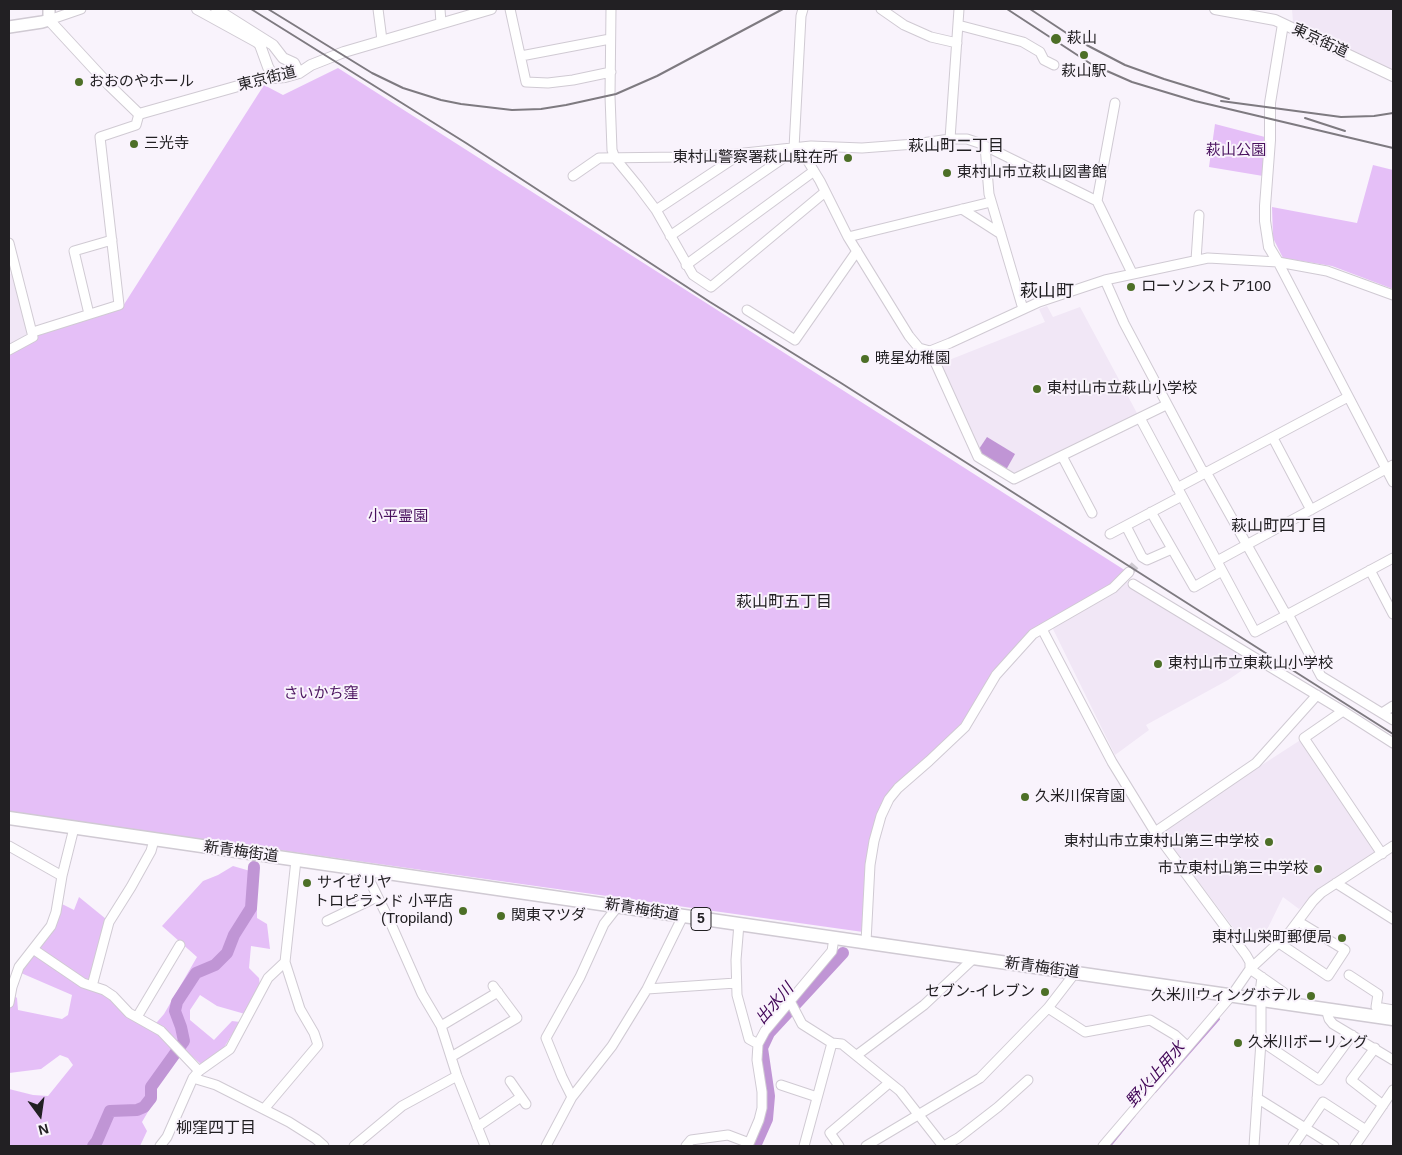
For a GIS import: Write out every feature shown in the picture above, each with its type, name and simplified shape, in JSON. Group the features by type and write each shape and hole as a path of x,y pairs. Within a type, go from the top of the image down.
{"main road":[{"path":"9,27 42,22 49,14"},
{"name":"新青梅街道","path":"9,818 1260,1000 1326,1009 1393,1012"}],"street":[{"path":"33,332 119,305 100,137 136,125 139,114 109,85 68,40 49,14 81,9"},
{"path":"197,9 257,42 274,78"},
{"path":"216,9 273,44 283,58 294,63 299,73"},
{"path":"378,9 382,40"},
{"path":"440,9 441,23"},
{"name":"東京街道","path":"139,114 263,79 286,77 299,73 311,65 382,40 491,9"},
{"path":"510,9 526,82 548,83 611,72"},
{"path":"611,9 610,132 612,150 615,158 656,210 693,275 711,287 825,192"},
{"path":"803,9 801,16 796,148 806,158 814,171 848,237 909,336 919,348 930,351 950,344 1023,309 1067,292 1132,273 1196,260 1218,258 1278,262 1327,271 1393,295"},
{"path":"881,9 904,25 931,37 957,43"},
{"path":"950,139 959,9"},
{"name":"東京街道","path":"1214,9 1274,20 1393,76"},
{"path":"1283,24 1270,103 1270,140 1265,206 1265,222 1269,247 1348,397 1390,467 1393,482"},
{"path":"958,25 1023,42 1040,52 1044,60 1054,65"},
{"path":"520,56 610,39"},
{"path":"1115,103 1097,201 1132,273"},
{"path":"573,176 599,158 736,154 811,146 862,148 967,139 1097,201"},
{"path":"985,146 991,202 1023,309"},
{"path":"670,236 796,148"},
{"path":"656,210 734,159 736,154"},
{"path":"686,265 814,171"},
{"path":"848,237 991,202"},
{"path":"962,209 1001,234"},
{"path":"1196,260 1199,214"},
{"path":"89,314 74,251 112,240"},
{"path":"9,244 33,332 33,337 9,350"},
{"path":"746,310 795,340 857,251"},
{"path":"1105,280 1124,323 1166,405 1284,611 1288,614 1321,676 1393,720"},
{"path":"930,351 978,457 1014,478 1166,405"},
{"path":"1110,534 1151,512 1206,472 1348,397"},
{"path":"1140,418 1255,632 1393,558"},
{"path":"1273,438 1311,510"},
{"path":"1062,456 1092,513"},
{"path":"1217,561 1390,467"},
{"path":"1151,512 1194,587 1222,571"},
{"path":"1126,526 1140,559 1147,560 1172,548"},
{"path":"1370,570 1393,614"},
{"path":"866,942 870,865 874,840 881,816 889,799 898,788 965,727 996,675 1033,634 1112,588 1129,572"},
{"path":"1134,584 1343,711 1393,744"},
{"path":"1042,629 1112,762 1155,832 1246,955 1250,962 1250,969"},
{"path":"1155,832 1256,763 1317,695"},
{"path":"1382,713 1393,706"},
{"path":"1343,711 1304,738 1382,854"},
{"path":"9,1003 12,987 20,967 51,926 56,912 62,876 74,828"},
{"path":"92,986 109,922 151,851 154,840"},
{"path":"9,846 62,876"},
{"path":"1103,1146 1155,1089 1187,1046 1232,995 1250,969 1279,944 1299,922 1313,900 1393,846"},
{"path":"264,1109 318,1045 314,1033 300,1009 285,962 296,860"},
{"path":"364,869 422,994 441,1026 457,1076 485,1146"},
{"path":"1336,883 1393,919"},
{"path":"327,921 376,897"},
{"path":"572,1097 546,1038 580,977 604,924 618,906"},
{"path":"546,1146 572,1097 612,1046 647,989 683,916"},
{"path":"1279,944 1328,976 1346,950 1299,922"},
{"path":"739,924 737,995 749,1038 758,1044"},
{"path":"686,1146 691,1140 728,1135 748,1145 762,1108 761,1075 757,1053 758,1044 765,1031 792,1006 832,951 834,938"},
{"path":"137,1017 180,945"},
{"path":"33,949 71,975 104,990 130,1013 161,1031 178,1048 196,1074 216,1086 290,1122 324,1146"},
{"path":"857,1055 924,1005 974,958"},
{"path":"160,1146 167,1137 196,1074 230,1049 268,978 285,962"},
{"path":"1250,969 1282,992 1291,1003"},
{"path":"866,1146 980,1078 1048,1008 1075,972"},
{"path":"1349,975 1378,994 1376,1008 1393,1012"},
{"path":"1254,1146 1261,1041 1260,1000 1262,977"},
{"path":"647,989 736,983"},
{"path":"441,1026 495,989 517,1018 451,1057"},
{"path":"792,1006 802,1024 832,1043 842,1044 900,1092 943,1146 965,1133 1028,1080"},
{"path":"1048,1008 1085,1032 1150,1020 1175,1035 1187,1046"},
{"path":"1326,1009 1329,1019 1333,1024 1393,1060"},
{"path":"1261,1041 1319,1080 1352,1035"},
{"path":"804,1146 832,1043"},
{"path":"1375,1048 1351,1080 1383,1105"},
{"path":"354,1146 402,1106 457,1076"},
{"path":"477,1127 501,1116 524,1100 510,1081"},
{"path":"839,1146 830,1133 889,1083"},
{"path":"781,1085 817,1097"},
{"path":"1355,1146 1393,1090"},
{"path":"1257,1098 1330,1145"},
{"path":"1293,1146 1323,1102 1366,1130"}],"shaded area":[{"path":"1292,9 1393,9 1393,71 1293,22"},
{"path":"9,273 13,275 28,332 9,345"},
{"name":"東村山市立萩山小学校","path":"1047,306 1053,317 1080,307 1138,415 1014,476 979,456 939,364 1045,322 1039,309"},
{"path":"987,437 1015,454 1006,470 977,452"},
{"name":"東村山市立東萩山小学校","path":"1124,580 1251,658 1241,671 1228,680 1146,725 1149,730 1115,755 1052,627"},
{"name":"東村山市立東村山第三中学校","path":"1302,739 1376,852 1322,888 1299,909 1283,897 1263,938 1257,929 1242,939 1160,831"}],"green space":[{"name":"小平霊園","path":"338,68 1126,571 1111,587 1049,623 1031,630 992,673 964,726 880,813 863,932 9,812 9,353 36,331 123,306 264,85 283,95"},
{"name":"萩山公園","path":"1215,124 1265,137 1263,176 1209,167"},
{"path":"1373,165 1393,170 1393,289 1332,266 1283,258 1273,238 1272,207 1357,223"},
{"path":"233,866 257,873 257,918 267,924 270,949 251,946 249,968 259,978 260,986 245,1014 217,1006 200,995 190,1010 190,1020 214,1040 232,1021 240,1022 223,1049 202,1065 186,1051 180,1055 154,1087 152,1105 142,1122 147,1131 140,1146 9,1146 9,1089 33,1095 48,1096 73,1065 68,1058 60,1055 41,1069 9,1073 9,991 17,998 18,1010 62,1019 68,1015 72,995 21,973 24,964 62,904 74,910 79,897 106,919 89,988 106,994 121,1011 151,1029 164,1014 197,957 162,926 203,881"}],"waterway":[{"path":"93,1146 110,1111 137,1110 144,1107 151,1098 151,1087 184,1041 175,1011 177,1002 196,973 215,965 227,953 234,935 251,908 254,867"},
{"name":"出水川","path":"755,1146 767,1119 769,1096 762,1048 769,1033 843,953"},
{"name":"野火止用水","path":"1155,1092 1219,1019"},
{"name":"野火止用水","path":"1110,1146 1135,1115"}],"tunnel":[{"path":"1129,572 1138,562"}],"railway":[{"path":"251,9 466,143 710,302 841,383 1393,734"},
{"path":"268,9 372,73 403,88 441,100 512,110 541,109 616,94 657,76 783,9"},
{"path":"1007,9 1091,64 1132,82 1195,101 1393,148"},
{"path":"1030,9 1077,40 1125,65 1229,99"},
{"path":"1221,101 1341,117 1374,116 1393,113"},
{"path":"1305,118 1345,131"}],"place":[{"name":"萩山","path":"1056,39"},
{"name":"萩山駅","path":"1084,55"},
{"name":"おおのやホール","path":"79,82"},
{"name":"三光寺","path":"134,144"},
{"name":"東村山警察署萩山駐在所","path":"848,158"},
{"name":"東村山市立萩山図書館","path":"947,173"},
{"name":"ローソンストア100","path":"1131,287"},
{"name":"暁星幼稚園","path":"865,359"},
{"name":"東村山市立萩山小学校","path":"1037,389"},
{"name":"東村山市立東萩山小学校","path":"1158,664"},
{"name":"久米川保育園","path":"1025,797"},
{"name":"東村山市立東村山第三中学校","path":"1269,842"},
{"name":"市立東村山第三中学校","path":"1318,869"},
{"name":"サイゼリヤ","path":"307,883"},
{"name":"トロピランド 小平店 (Tropiland)","path":"463,911"},
{"name":"関東マツダ","path":"501,916"},
{"name":"東村山栄町郵便局","path":"1342,938"},
{"name":"セブン-イレブン","path":"1045,992"},
{"name":"久米川ウィングホテル","path":"1311,996"},
{"name":"久米川ボーリング","path":"1238,1043"}],"district":[{"name":"萩山町二丁目","path":"956,147"},
{"name":"萩山町","path":"1047,292"},
{"name":"萩山町四丁目","path":"1279,527"},
{"name":"萩山町五丁目","path":"784,603"},
{"name":"柳窪四丁目","path":"216,1129"}],"park label":[{"name":"さいかち窪","path":"321,694"}]}
